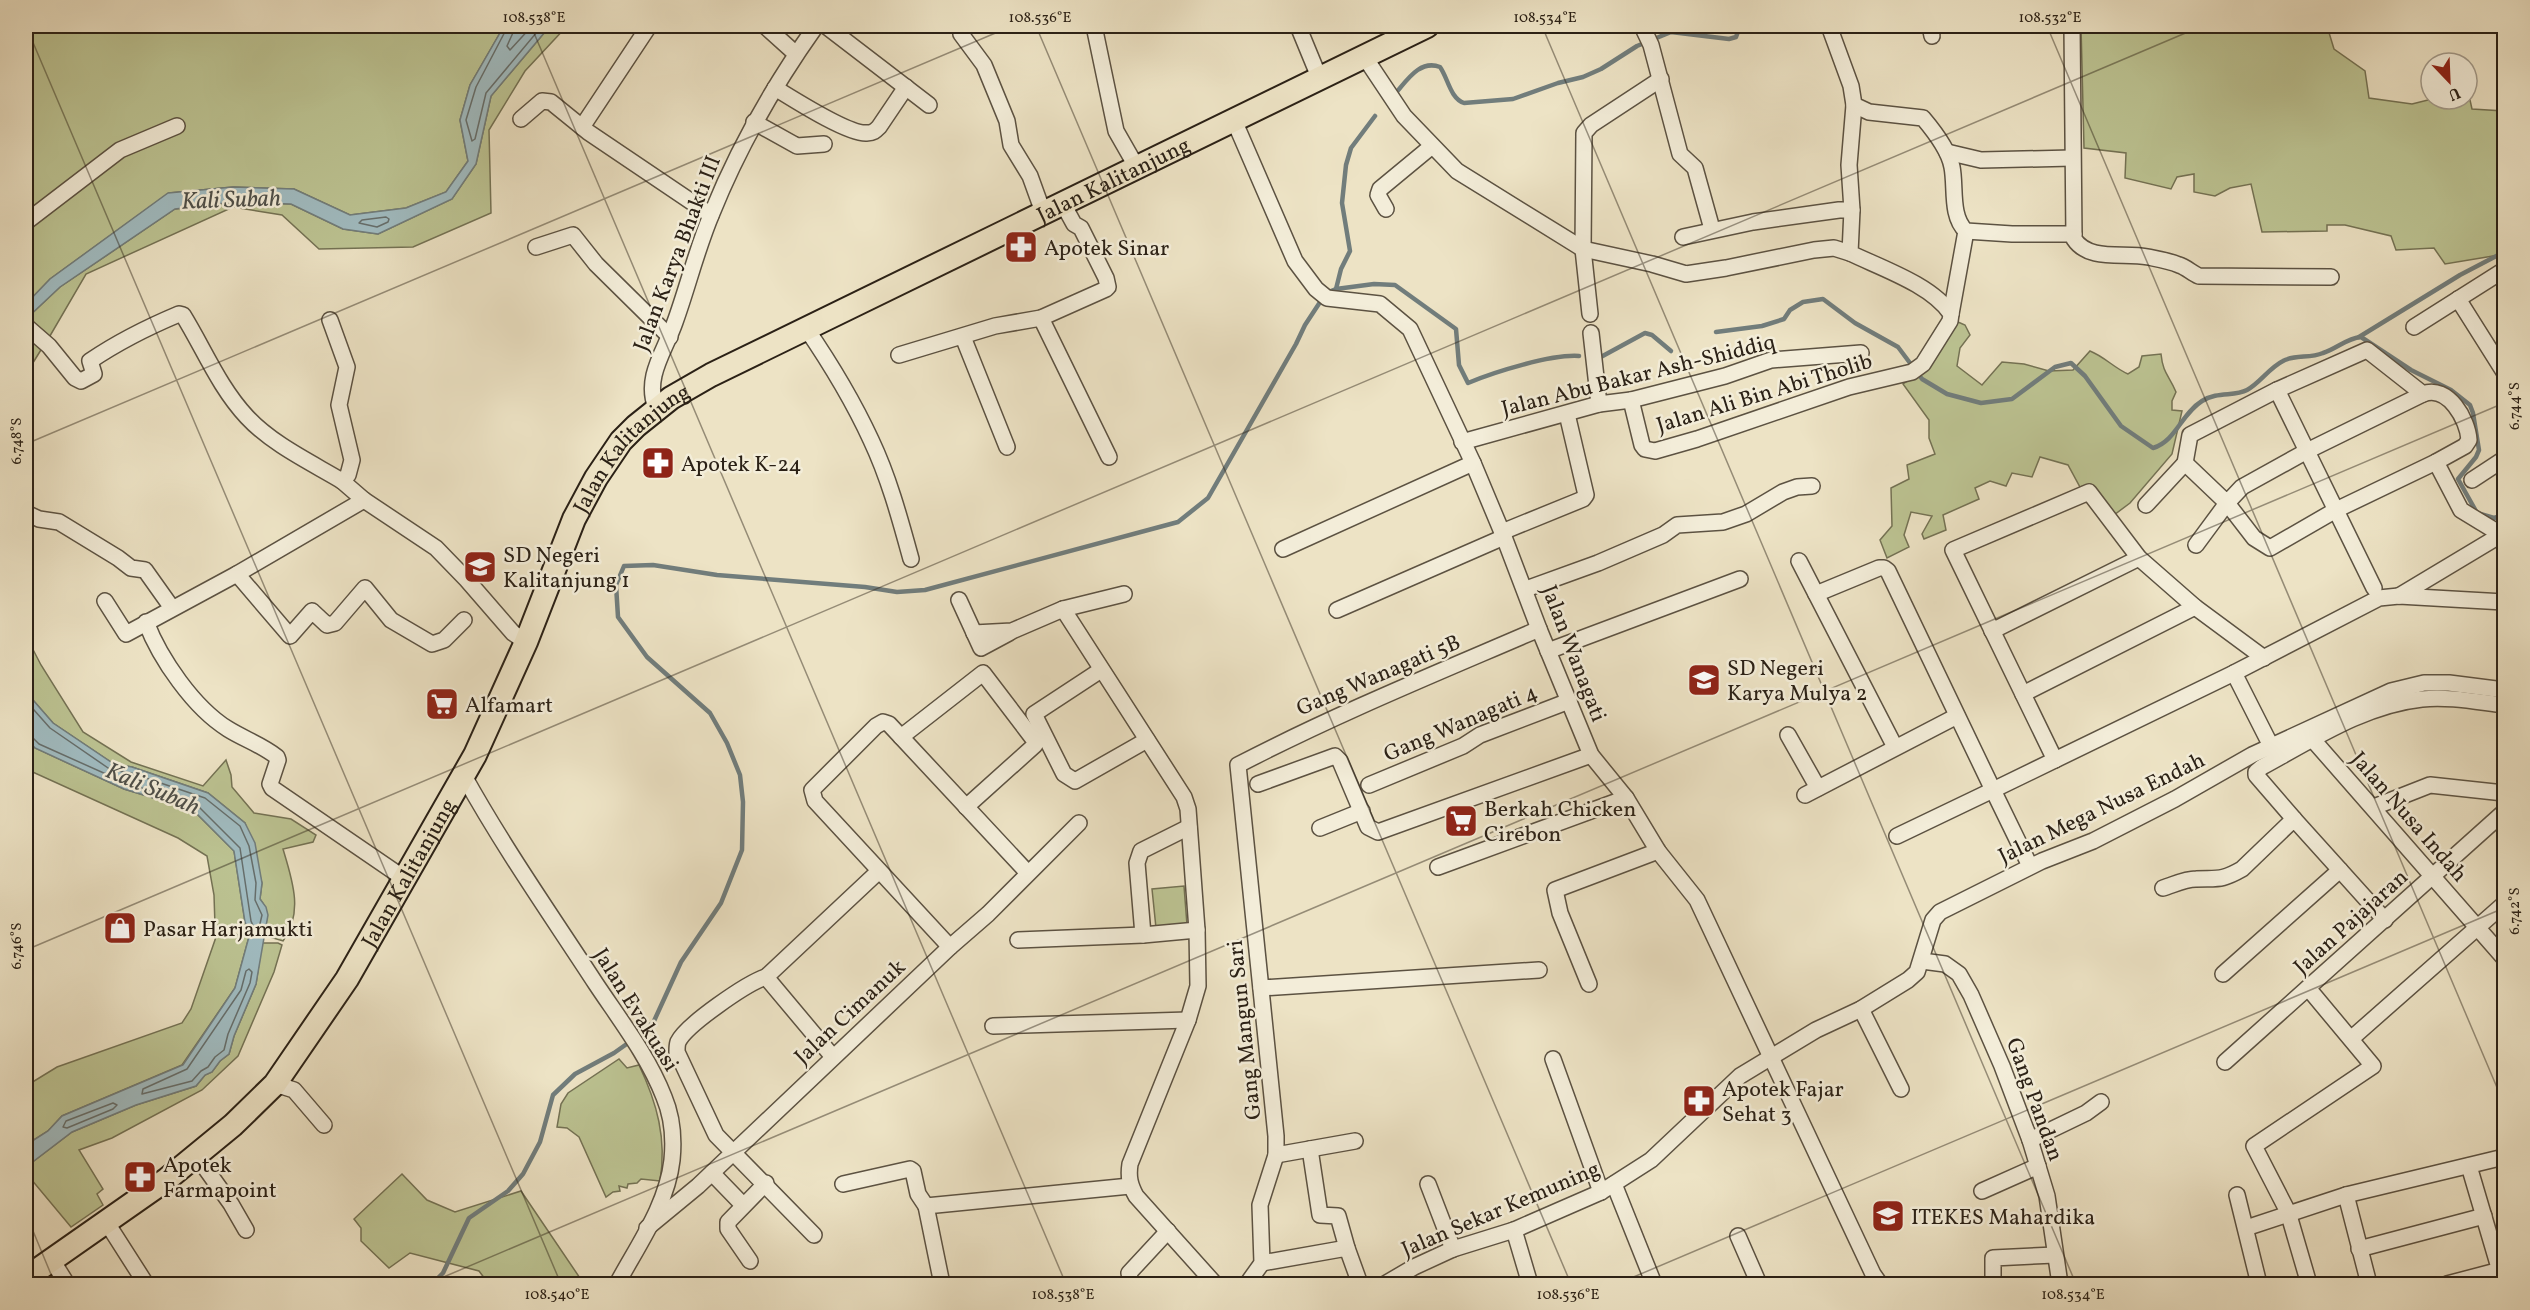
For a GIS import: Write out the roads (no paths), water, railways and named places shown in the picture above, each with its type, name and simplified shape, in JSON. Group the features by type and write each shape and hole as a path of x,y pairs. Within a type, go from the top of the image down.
{"main road":[{"name":"Jalan Kalitanjung","path":"26,1278 107,1223 196,1155 253,1107 275,1084 325,1012 464,776 493,719 584,498 621,441 656,408 708,376 1233,118 1427,26"}],"street":[{"path":"582,127 649,26"},
{"path":"765,26 796,54"},
{"name":"Jalan Karya Bhakti III","path":"656,408 651,382 670,337 711,215 754,122 816,26"},
{"path":"826,26 929,105"},
{"path":"899,355 995,326 1041,318 1108,287 1081,228 1053,207 1011,146 1009,128 984,65 961,34 964,26"},
{"path":"1094,26 1116,131 1136,166"},
{"path":"1298,26 1319,77"},
{"path":"1829,26 1851,86 1854,105 1849,156 1852,210 1850,253"},
{"path":"2072,26 2074,239 2079,247 2092,252 2145,256 2181,265 2199,276 2331,277"},
{"path":"1647,36 1661,79 1680,153 1695,168 1712,229"},
{"path":"1364,56 1404,116 1457,171 1583,249 1686,274 1814,250 1834,249 1850,253 1914,283 1952,314"},
{"path":"1590,314 1583,249 1585,130 1661,79"},
{"path":"775,88 837,123 859,133 868,134 879,127 906,87"},
{"path":"521,119 547,100 582,127 711,215"},
{"path":"1854,105 1869,112 1923,118 1947,152 1952,167 1958,218 1966,231 1952,314"},
{"name":"Jalan Wanagati","path":"1233,118 1295,261 1321,293 1380,304 1410,329 1473,463 1526,589 1539,630 1591,755 1626,798 1658,851 1697,900 1770,1058 1873,1274 1880,1284"},
{"path":"754,122 797,146 824,144"},
{"path":"26,222 120,150 177,126"},
{"path":"1386,209 1378,195 1380,189 1432,146"},
{"path":"1947,152 1981,160 2072,158"},
{"path":"1683,237 1712,229 1852,210"},
{"path":"1966,231 2074,234"},
{"path":"536,247 573,235 596,264 670,337"},
{"path":"2414,327 2505,270"},
{"path":"2458,299 2503,366"},
{"path":"27,327 56,354 75,378 81,381 94,374 92,360 138,333 178,314 183,315 208,360 247,418 286,447 342,481 364,500 436,548 513,633 526,642"},
{"name":"Jalan Ali Bin Abi Tholib","path":"1631,400 1642,445 1645,449 1655,451 1849,387 1917,368 1950,321 1952,314"},
{"path":"1041,318 1109,457"},
{"path":"330,320 347,367 339,405 352,460 348,475 342,481"},
{"path":"806,328 827,359 872,441 895,502 911,559"},
{"path":"1591,333 1599,404"},
{"path":"963,337 1007,447"},
{"path":"2146,504 2185,463 2190,435 2277,390 2367,350 2423,394"},
{"name":"Jalan Abu Bakar Ash-Shiddiq","path":"1462,442 1599,404 1631,400 1725,376 1771,360 1861,353"},
{"path":"2277,390 2336,510 2381,591"},
{"path":"2185,463 2227,503 2254,538 2270,548 2336,510 2465,446 2469,440 2469,429 2460,410 2447,399 2429,392 2423,394 2307,451 2242,487 2227,503 2196,545"},
{"path":"1336,610 1583,498 1586,495 1567,414"},
{"path":"2472,480 2505,459"},
{"path":"2436,462 2461,510 2503,534"},
{"path":"1283,549 1473,463"},
{"path":"1526,589 1598,563 1663,535 1677,525 1723,522 1746,514 1783,492 1797,487 1812,486"},
{"path":"2055,760 1950,544 2089,492 2139,558 2195,607 2264,658"},
{"path":"105,601 126,634 237,574 364,500"},
{"path":"26,513 39,519 59,522 118,558 130,568 145,570 172,608"},
{"path":"1897,836 2234,673 2381,591 2503,534"},
{"path":"1992,631 2139,558"},
{"path":"1799,561 1895,747"},
{"path":"1816,594 1879,568 1888,571 2030,866"},
{"path":"237,574 290,636 312,611 327,625 335,623 365,588 391,620 432,644 438,644 444,640 464,620"},
{"path":"1548,651 1740,579"},
{"path":"2381,591 2505,602"},
{"path":"959,600 974,633 1012,631 1063,609 1124,594"},
{"path":"2023,694 2195,607"},
{"path":"1063,609 1184,797 1189,827 1197,930 1197,986 1188,1020 1130,1164 1130,1186 1141,1202 1215,1284"},
{"path":"146,622 161,652 202,710 226,728 277,757 270,784 272,789 405,879"},
{"name":"Gang Wanagati 5B","path":"1238,765 1368,701 1539,630"},
{"path":"1101,670 1034,714 1064,774 1075,781 1147,740"},
{"path":"2234,673 2271,746"},
{"path":"902,737 983,674 1034,740 1035,745 966,807"},
{"name":"Jalan Mega Nusa Endah","path":"1770,1058 1816,1030 1861,1009 1908,980 1917,972 1933,920 1940,912 2030,866 2093,841 2271,746 2309,735 2391,691 2424,683 2449,683 2505,690"},
{"path":"2385,920 2294,819 2256,775 2256,772 2309,735 2385,707 2423,698 2505,705"},
{"name":"Gang Wanagati 4","path":"1369,785 1463,746 1480,735 1569,701"},
{"path":"1788,735 1812,792 1957,716"},
{"path":"950,947 815,801 812,790 876,726 883,722 889,724 1027,872"},
{"name":"Jalan Nusa Indah","path":"2309,735 2434,876 2476,929 2505,958"},
{"path":"1258,784 1335,756 1340,761 1368,826 1378,832 1591,755"},
{"name":"Gang Mangun Sari","path":"1238,765 1276,1136 1276,1155 1260,1205 1262,1263"},
{"name":"Jalan Evakuasi","path":"464,776 493,828 625,1026 665,1099 672,1140 672,1159 667,1183 647,1228 617,1284"},
{"path":"2374,807 2430,785 2505,793"},
{"path":"1438,867 1626,798"},
{"path":"1320,828 1362,811"},
{"name":"Jalan Pajajaran","path":"2225,1062 2505,812"},
{"path":"2163,888 2195,879 2215,880 2234,873 2271,843 2294,819"},
{"name":"Jalan Cimanuk","path":"647,1228 712,1173 950,947 988,914 1027,872 1079,823"},
{"path":"1143,935 1138,855 1141,851 1189,827"},
{"path":"1589,984 1560,913 1555,890 1658,851"},
{"path":"2223,975 2340,870"},
{"path":"814,1235 716,1135 679,1061 677,1052 679,1041 710,1011 747,985 766,977 879,871"},
{"path":"2352,1038 2505,904"},
{"path":"1018,940 1143,935 1197,930"},
{"name":"Gang Pandan","path":"1922,961 1945,964 1959,974 1971,995 2002,1066 2038,1166 2051,1215 2061,1284"},
{"path":"1261,988 1539,970"},
{"path":"766,977 833,1057"},
{"path":"2308,988 2373,1062 2371,1069 2254,1146 2288,1212 2309,1284"},
{"path":"1861,1009 1901,1089"},
{"path":"993,1026 1188,1020"},
{"name":"Jalan Sekar Kemuning","path":"1386,1284 1413,1267 1453,1249 1515,1230 1608,1188 1651,1160 1740,1076 1770,1058"},
{"path":"1553,1059 1608,1188 1654,1284"},
{"path":"275,1084 294,1090 324,1125"},
{"path":"2030,1140 2086,1113 2101,1102"},
{"path":"1276,1155 1355,1141"},
{"path":"1310,1149 1320,1215 1338,1216 1360,1284"},
{"path":"196,1155 231,1204 246,1230"},
{"path":"2246,1228 2288,1212 2346,1195 2505,1157"},
{"path":"1982,1191 2038,1166"},
{"path":"2447,1284 2502,1270 2469,1166"},
{"path":"843,1184 910,1169 913,1172 921,1201 926,1206 942,1284"},
{"path":"712,1173 743,1205"},
{"path":"750,1261 728,1229 728,1222 766,1184"},
{"path":"1428,1184 1453,1249"},
{"path":"926,1206 1130,1186"},
{"path":"2346,1195 2369,1284"},
{"path":"2237,1196 2259,1284"},
{"path":"2359,1249 2484,1216"},
{"path":"107,1223 146,1284"},
{"path":"1515,1230 1530,1284"},
{"path":"1131,1284 1129,1273 1168,1231"},
{"path":"1738,1236 1759,1284"},
{"path":"1247,1284 1262,1263 1347,1248"},
{"path":"1993,1284 1993,1258 2055,1255"},
{"path":"52,1260 67,1284"}],"water":[{"name":"Kali Subah","path":"504,26 550,26 491,96 476,164 452,199 378,234 343,229 291,204 235,202 175,209 60,287 26,319 26,304 50,279 168,193 233,187 294,189 350,215 406,208 446,192 468,161 460,120 470,85"},
{"name":"Kali Subah","path":"26,692 53,723 114,764 132,767 208,793 245,823 255,843 262,883 260,899 268,915 256,984 234,1036 229,1054 212,1072 205,1075 196,1086 136,1105 72,1132 26,1167 26,1145 48,1131 62,1116 183,1065 235,988 250,933 245,922 234,851 193,810 124,789 35,748 26,738"}],"waterway":[{"path":"1394,95 1419,69 1432,65 1440,67 1455,97 1464,103 1513,99 1583,77 1601,69 1637,46 1671,32 1729,39 1736,37 1740,26"},
{"path":"1336,289 1341,269 1350,251 1342,203 1346,165 1351,148 1375,116"},
{"path":"2359,337 2460,275 2504,252"},
{"path":"432,1284 443,1273 469,1218 508,1191 523,1174 540,1142 553,1095 575,1074 614,1053 645,1031 654,1021 681,962 721,903 742,850 743,802 740,775 727,743 710,713 647,657 618,617 616,585 624,566 653,565 717,575 865,587 897,592 925,590 1178,522 1208,498 1305,325 1326,293 1336,289 1374,284 1395,285 1456,329 1459,365 1468,383 1507,369 1539,361 1579,356"},
{"path":"1716,332 1762,326 1784,319 1790,310 1803,302 1823,299 1855,323 1898,347 1922,379 1947,394 1981,403 2012,399 2055,367 2071,363 2085,376 2121,426 2153,448 2167,440 2195,406 2202,401 2214,396 2247,390 2278,364 2288,359 2318,355 2351,339 2361,337 2411,370 2451,390 2470,405 2479,450 2458,479 2477,513 2494,518 2504,515"},
{"path":"1599,358 1645,333 1652,335 1671,351"},
{"path":"2415,692 2457,691"}],"place":[{"name":"Apotek Sinar","path":"1021,247"},
{"name":"Apotek K-24","path":"658,463"},
{"name":"SD Negeri Kalitanjung 1","path":"480,567"},
{"name":"SD Negeri Karya Mulya 2","path":"1704,680"},
{"name":"Alfamart","path":"442,704"},
{"name":"Berkah Chicken Cirebon","path":"1461,821"},
{"name":"Pasar Harjamukti","path":"120,928"},
{"name":"Apotek Fajar Sehat 3","path":"1699,1101"},
{"name":"Apotek Farmapoint","path":"140,1177"},
{"name":"ITEKES Mahardika","path":"1888,1216"}]}
